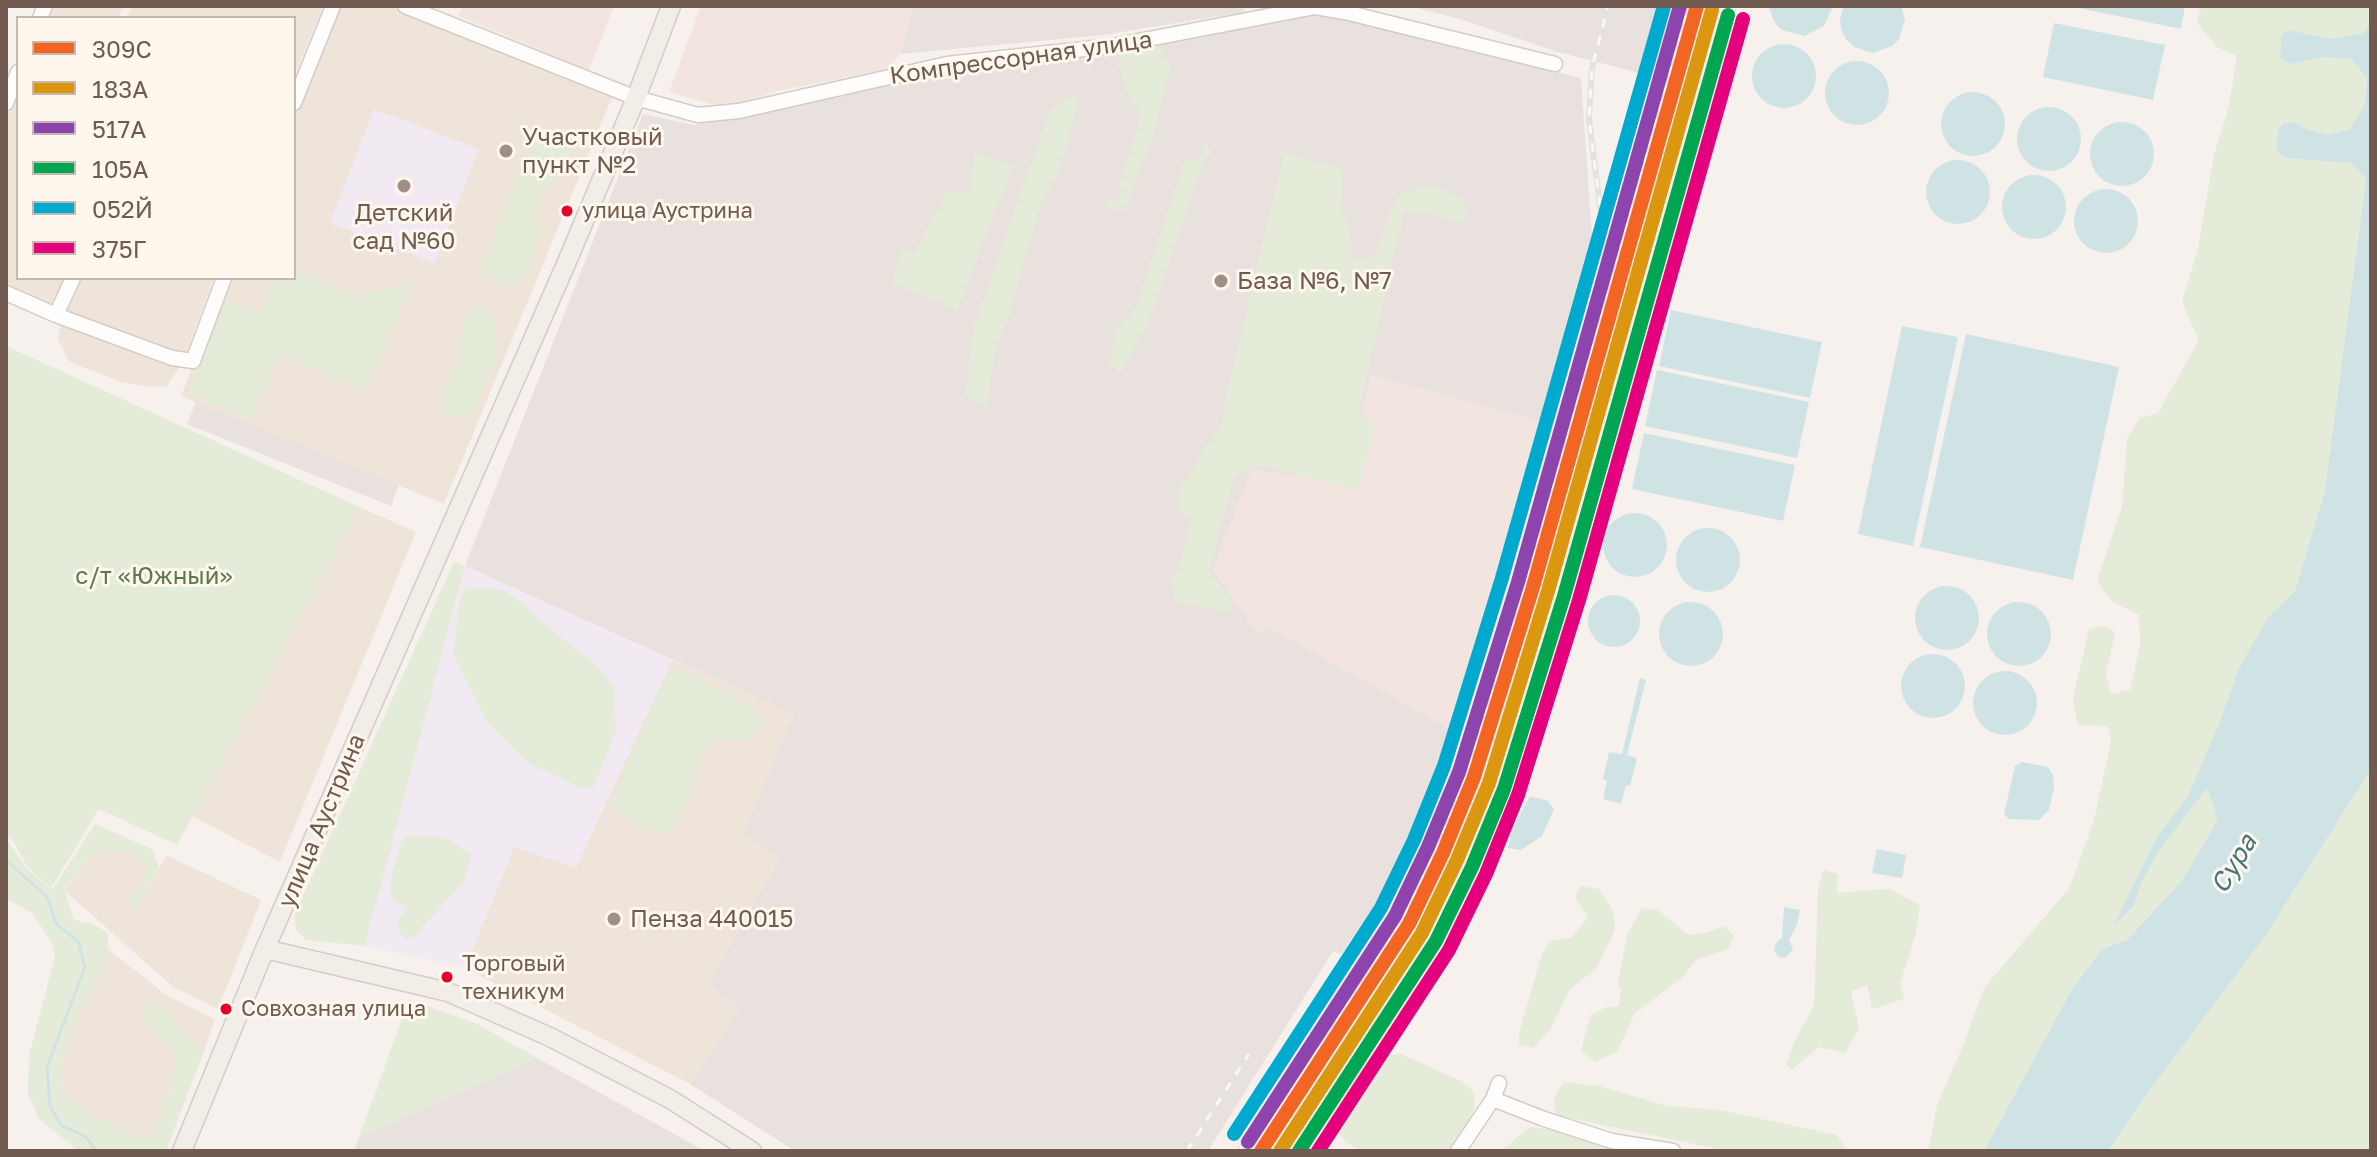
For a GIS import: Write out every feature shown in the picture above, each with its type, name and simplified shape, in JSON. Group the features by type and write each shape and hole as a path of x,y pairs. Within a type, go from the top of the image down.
{"main road":[{"name":"улица Аустрина","path":"182,1151 265,949 489,444 636,98 671,6"},
{"path":"265,949 448,992 550,1037 670,1099 752,1151"}],"street":[{"path":"296,98 333,6"},
{"name":"Компрессорная улица","path":"405,6 636,98 698,115 739,111 947,64 1112,46 1315,7 1555,64"},
{"path":"6,103 16,77"},
{"path":"56,315 72,280"},
{"path":"6,293 172,358 193,361 223,280"},
{"path":"1458,1151 1493,1099 1499,1083"},
{"path":"1493,1099 1612,1141 1673,1151"}],"shaded area":[{"path":"51,6 123,6 119,16 47,16"},
{"path":"131,6 323,6 296,72 296,16 128,16"},
{"path":"341,6 390,6 613,95 444,504 181,396 226,280 296,280 296,111"},
{"path":"462,6 614,6 589,70 458,16"},
{"path":"701,6 914,6 900,54 887,69 777,91 725,108 669,92"},
{"path":"914,6 1245,6 1243,12 1103,35 900,54"},
{"path":"1410,6 1676,6 1656,77 1558,52"},
{"path":"1325,12 1581,78 1594,267 1554,425 1371,375 1345,481 1251,470 1213,570 1257,632 1270,629 1456,732 1451,762 1419,833 1392,882 1341,954 1333,951 1208,1151 795,1151 690,1084 739,1009 709,983 779,859 743,835 793,714 465,566 643,114 694,125 959,69"},
{"path":"16,96 16,280 65,280 53,308 6,287 6,120"},
{"name":"Детский сад №60","path":"374,109 479,149 435,263 330,223"},
{"path":"77,280 213,280 185,356 62,312"},
{"path":"61,321 180,366 167,386 151,387 122,382 69,362 58,339"},
{"path":"1371,375 1554,425 1456,732 1270,630 1257,632 1213,570 1250,470 1345,480"},
{"path":"196,402 399,485 391,506 187,424"},
{"path":"359,507 416,532 280,862 192,816"},
{"path":"465,566 672,660 576,868 514,847 465,968 365,946"},
{"path":"672,660 793,714 743,835 779,859 709,983 739,1009 690,1084 465,968 514,847 576,867"},
{"path":"97,850 130,851 148,868 131,904 146,894 166,855 261,900 218,1009 173,987 64,890"},
{"path":"108,949 165,994 215,1019 203,1054 177,1071 152,1137 139,1137 92,1115 66,1095 60,1070 71,1031 101,975"},
{"path":"537,1058 705,1151 354,1151 359,1137"}],"green space":[{"path":"2201,6 2371,6 2371,24 2363,33 2329,40 2288,30 2281,37 2280,59 2292,64 2323,57 2352,59 2367,77 2365,104 2350,129 2328,135 2295,122 2278,131 2276,150 2286,158 2350,163 2366,177 2325,490 2295,591 2269,616 2187,798 2159,833 2116,923 2133,907 2157,854 2207,788 2218,819 2183,879 2127,940 2102,949 2072,989 1984,1151 1928,1151 1937,1105 1984,988 2070,887 2094,820 2111,741 2107,726 2078,725 2073,698 2089,629 2106,626 2115,633 2106,674 2111,694 2130,690 2140,645 2139,615 2111,601 2097,581 2122,507 2127,438 2140,418 2158,413 2199,340 2182,302 2198,249 2214,155 2229,106 2237,56 2217,47 2197,23"},
{"path":"1159,45 1171,67 1153,137 1125,211 1107,209 1109,200 1119,200 1122,190 1118,188 1138,128 1139,110 1129,99 1118,64 1124,50"},
{"path":"1072,93 1080,99 1055,181 1043,198 1008,319 994,353 987,407 965,395 974,325 1050,110"},
{"path":"558,132 564,134 570,143 570,169 547,185 540,195 536,207 535,255 516,284 496,281 485,275 484,265 513,183 533,148 542,139"},
{"path":"1205,143 1211,152 1202,167 1147,327 1120,373 1110,365 1114,331 1134,311 1184,161 1198,160"},
{"path":"974,152 1013,166 957,311 892,283 901,250 915,252 947,191 961,193 970,188"},
{"path":"1284,153 1343,169 1341,209 1349,225 1353,260 1375,256 1391,208 1401,194 1420,188 1442,188 1464,202 1466,217 1455,224 1440,216 1404,212 1359,411 1374,425 1358,490 1265,466 1235,476 1209,571 1233,603 1230,613 1175,601 1171,581 1179,568 1189,523 1178,506 1180,488 1201,452 1223,424 1225,399"},
{"path":"296,271 355,297 412,283 366,391 279,355 251,419 188,392 227,301 259,314 273,280 296,280"},
{"path":"476,308 485,308 493,317 498,347 473,411 457,417 446,413 441,403 457,362 463,323 468,313"},
{"name":"с/т «Южный»","path":"6,346 359,507 177,845 99,809 51,888 28,868 6,834"},
{"path":"454,562 465,566 365,946 306,940 296,930 295,914"},
{"path":"475,587 502,590 521,602 598,667 614,688 616,731 593,788 577,787 528,763 487,722 453,654 460,600 464,591"},
{"path":"672,671 686,672 730,695 760,714 764,724 751,738 713,743 705,749 699,756 687,804 673,829 656,832 642,827 613,808 613,800 659,691"},
{"path":"2371,769 2371,1151 2108,1151 2266,935"},
{"path":"95,824 152,849 159,867 146,894 134,909 130,904 147,868 130,851 97,850 64,889 74,920 92,924 108,933 108,949 101,975 71,1031 60,1070 66,1095 92,1115 139,1137 152,1137 177,1071 174,1050 147,1026 142,1008 155,1001 166,1009 183,1034 198,1044 203,1054 166,1151 79,1151 39,1119 28,1093 29,1055 55,957 52,943 33,914 6,898 6,838 27,869 52,890"},
{"path":"407,836 433,836 449,840 472,854 464,881 413,938 407,939 402,936 397,922 408,908 392,899 390,883 402,841"},
{"path":"1823,870 1838,874 1837,893 1889,889 1920,905 1915,936 1900,984 1904,999 1872,1009 1867,985 1851,991 1859,1028 1845,1053 1819,1047 1791,1070 1786,1064 1814,1006 1818,890"},
{"path":"1580,886 1599,889 1613,911 1615,930 1596,969 1570,989 1551,1028 1534,1048 1519,1045 1519,1033 1542,954 1550,941 1571,938 1588,917 1575,898"},
{"path":"1642,908 1656,909 1689,935 1724,926 1734,935 1728,949 1696,960 1682,978 1635,1013 1617,1052 1595,1062 1581,1051 1590,1016 1604,1008 1619,1006 1621,991 1618,982 1627,935"},
{"path":"409,1000 475,1023 537,1058 359,1137"},
{"path":"1401,1054 1461,1081 1474,1092 1475,1106 1470,1120 1449,1151 1361,1151 1328,1125 1326,1110 1332,1096 1358,1064 1379,1055"},
{"path":"1564,1082 1599,1086 1667,1106 1720,1110 1837,1135 1847,1151 1728,1151 1555,1115 1554,1097"},
{"path":"1530,1127 1548,1129 1657,1151 1501,1151"}],"water":[{"path":"1768,6 1833,6 1824,26 1804,36 1782,30 1775,23"},
{"path":"1844,6 1901,6 1905,20 1899,39 1892,46 1873,53 1854,47 1841,29 1840,18"},
{"path":"2069,6 2185,6 2181,29"},
{"path":"2054,23 2165,45 2153,100 2043,77"},
{"name":"Сура","path":"2371,24 2371,769 2266,935 2108,1151 1984,1151 2072,989 2102,949 2127,940 2183,879 2218,819 2207,788 2157,854 2133,907 2114,925 2159,833 2187,798 2218,727 2239,668 2269,616 2295,591 2325,490 2366,178 2350,163 2286,158 2276,150 2278,131 2283,124 2295,122 2328,135 2350,129 2365,104 2367,78 2351,59 2323,57 2292,64 2280,59 2281,36 2288,30 2329,39 2363,33"},
{"path":"1778,44 1790,44 1807,53 1814,64 1814,88 1807,99 1790,108 1778,108 1766,103 1757,94 1752,82 1752,70 1757,58 1766,49"},
{"path":"1851,61 1863,61 1880,70 1887,81 1887,105 1880,116 1863,125 1851,125 1839,120 1830,111 1825,99 1825,87 1830,75 1839,66"},
{"path":"1967,92 1979,92 1996,101 2003,112 2003,136 1996,147 1979,156 1967,156 1955,151 1946,142 1941,130 1941,118 1946,106 1955,97"},
{"path":"2043,107 2055,107 2072,116 2079,127 2079,151 2072,162 2055,171 2043,171 2031,166 2022,157 2017,145 2017,133 2022,121 2031,112"},
{"path":"2116,122 2128,122 2145,131 2152,142 2152,166 2145,177 2128,186 2116,186 2104,181 2095,172 2090,160 2090,148 2095,136 2104,127"},
{"path":"1952,160 1964,160 1981,169 1988,180 1988,204 1981,215 1964,224 1952,224 1940,219 1931,210 1926,198 1926,186 1931,174 1940,165"},
{"path":"2028,175 2040,175 2057,184 2064,195 2064,219 2057,230 2040,239 2028,239 2016,234 2007,225 2002,213 2002,201 2007,189 2016,180"},
{"path":"2100,189 2112,189 2129,198 2136,209 2136,233 2129,244 2112,253 2100,253 2088,248 2079,239 2074,227 2074,215 2079,203 2088,194"},
{"path":"1671,310 1822,342 1810,398 1659,366"},
{"path":"1902,326 1958,337 1913,546 1858,534"},
{"path":"1966,334 2119,367 2073,580 1920,547"},
{"path":"1657,370 1809,402 1797,458 1645,426"},
{"path":"1644,433 1795,465 1783,521 1632,489"},
{"path":"1635,513 1647,515 1658,522 1665,533 1665,557 1658,568 1647,575 1635,577 1623,575 1612,568 1605,557 1603,545 1605,533 1612,522 1623,515"},
{"path":"1708,528 1720,530 1731,537 1738,548 1738,572 1731,583 1720,590 1708,592 1696,590 1685,583 1678,572 1676,560 1678,548 1685,537 1696,530"},
{"path":"1947,586 1959,588 1970,595 1977,606 1977,630 1970,641 1959,648 1947,650 1935,648 1924,641 1917,630 1915,618 1917,606 1924,595 1935,588"},
{"path":"1614,595 1632,603 1640,621 1632,639 1614,647 1596,639 1588,621 1596,603"},
{"path":"1691,602 1703,604 1714,611 1721,622 1721,646 1714,657 1703,664 1691,666 1679,664 1668,657 1661,646 1659,634 1661,622 1668,611 1679,604"},
{"path":"2019,602 2031,604 2042,611 2049,622 2049,646 2042,657 2031,664 2019,666 2007,664 1996,657 1989,646 1987,634 1989,622 1996,611 2007,604"},
{"path":"1933,654 1945,656 1956,663 1963,674 1963,698 1956,709 1945,716 1933,718 1921,716 1910,709 1903,698 1901,686 1903,674 1910,663 1921,656"},
{"path":"2005,671 2017,673 2028,680 2035,691 2035,715 2028,726 2017,733 2005,735 1993,733 1982,726 1975,715 1973,703 1975,691 1982,680 1993,673"},
{"path":"1640,678 1646,680 1627,755 1637,758 1630,786 1626,785 1621,804 1603,799 1607,781 1603,779 1609,752 1622,754"},
{"path":"2022,762 2048,767 2053,775 2054,788 2049,810 2039,820 2009,819 2004,814 2015,766"},
{"path":"1530,796 1548,801 1554,809 1542,836 1521,850 1508,848 1512,829"},
{"path":"1877,849 1906,855 1902,878 1872,873"},
{"path":"1784,907 1800,910 1789,940 1793,950 1785,958 1778,956 1774,950 1782,938"}],"waterway":[{"path":"6,860 47,897 57,925 78,941 85,967 47,1067 50,1106 61,1125 86,1137 96,1151"}],"railway":[{"path":"1605,277 1603,229 1589,120 1592,68 1608,6"},
{"path":"1239,1151 1276,1096 1359,990 1402,920 1436,850 1467,774 1525,584 1688,6"},
{"path":"1187,1151 1249,1054"}],"transit line":[{"name":"052Й","path":"1234,1134 1381,908 1414,840 1444,766 1502,578 1664,6"},
{"name":"517А","path":"1248,1142 1395,916 1459,772 1518,582 1680,6"},
{"name":"309С","path":"1261,1151 1409,924 1474,777 1533,587 1697,6"},
{"name":"183А","path":"1280,1151 1422,933 1489,783 1548,591 1712,10"},
{"name":"105А","path":"1299,1151 1436,941 1472,867 1504,789 1564,596 1728,15"},
{"name":"375Г","path":"1318,1151 1449,950 1486,874 1518,795 1579,600 1743,19"}],"place":[{"name":"Участковый пункт №2","path":"506,151"},
{"name":"Детский сад №60","path":"404,186"},
{"name":"улица Аустрина","path":"567,211"},
{"name":"База №6, №7","path":"1221,281"},
{"name":"Пенза 440015","path":"614,919"},
{"name":"Торговый техникум","path":"447,977"},
{"name":"Совхозная улица","path":"226,1009"}]}
